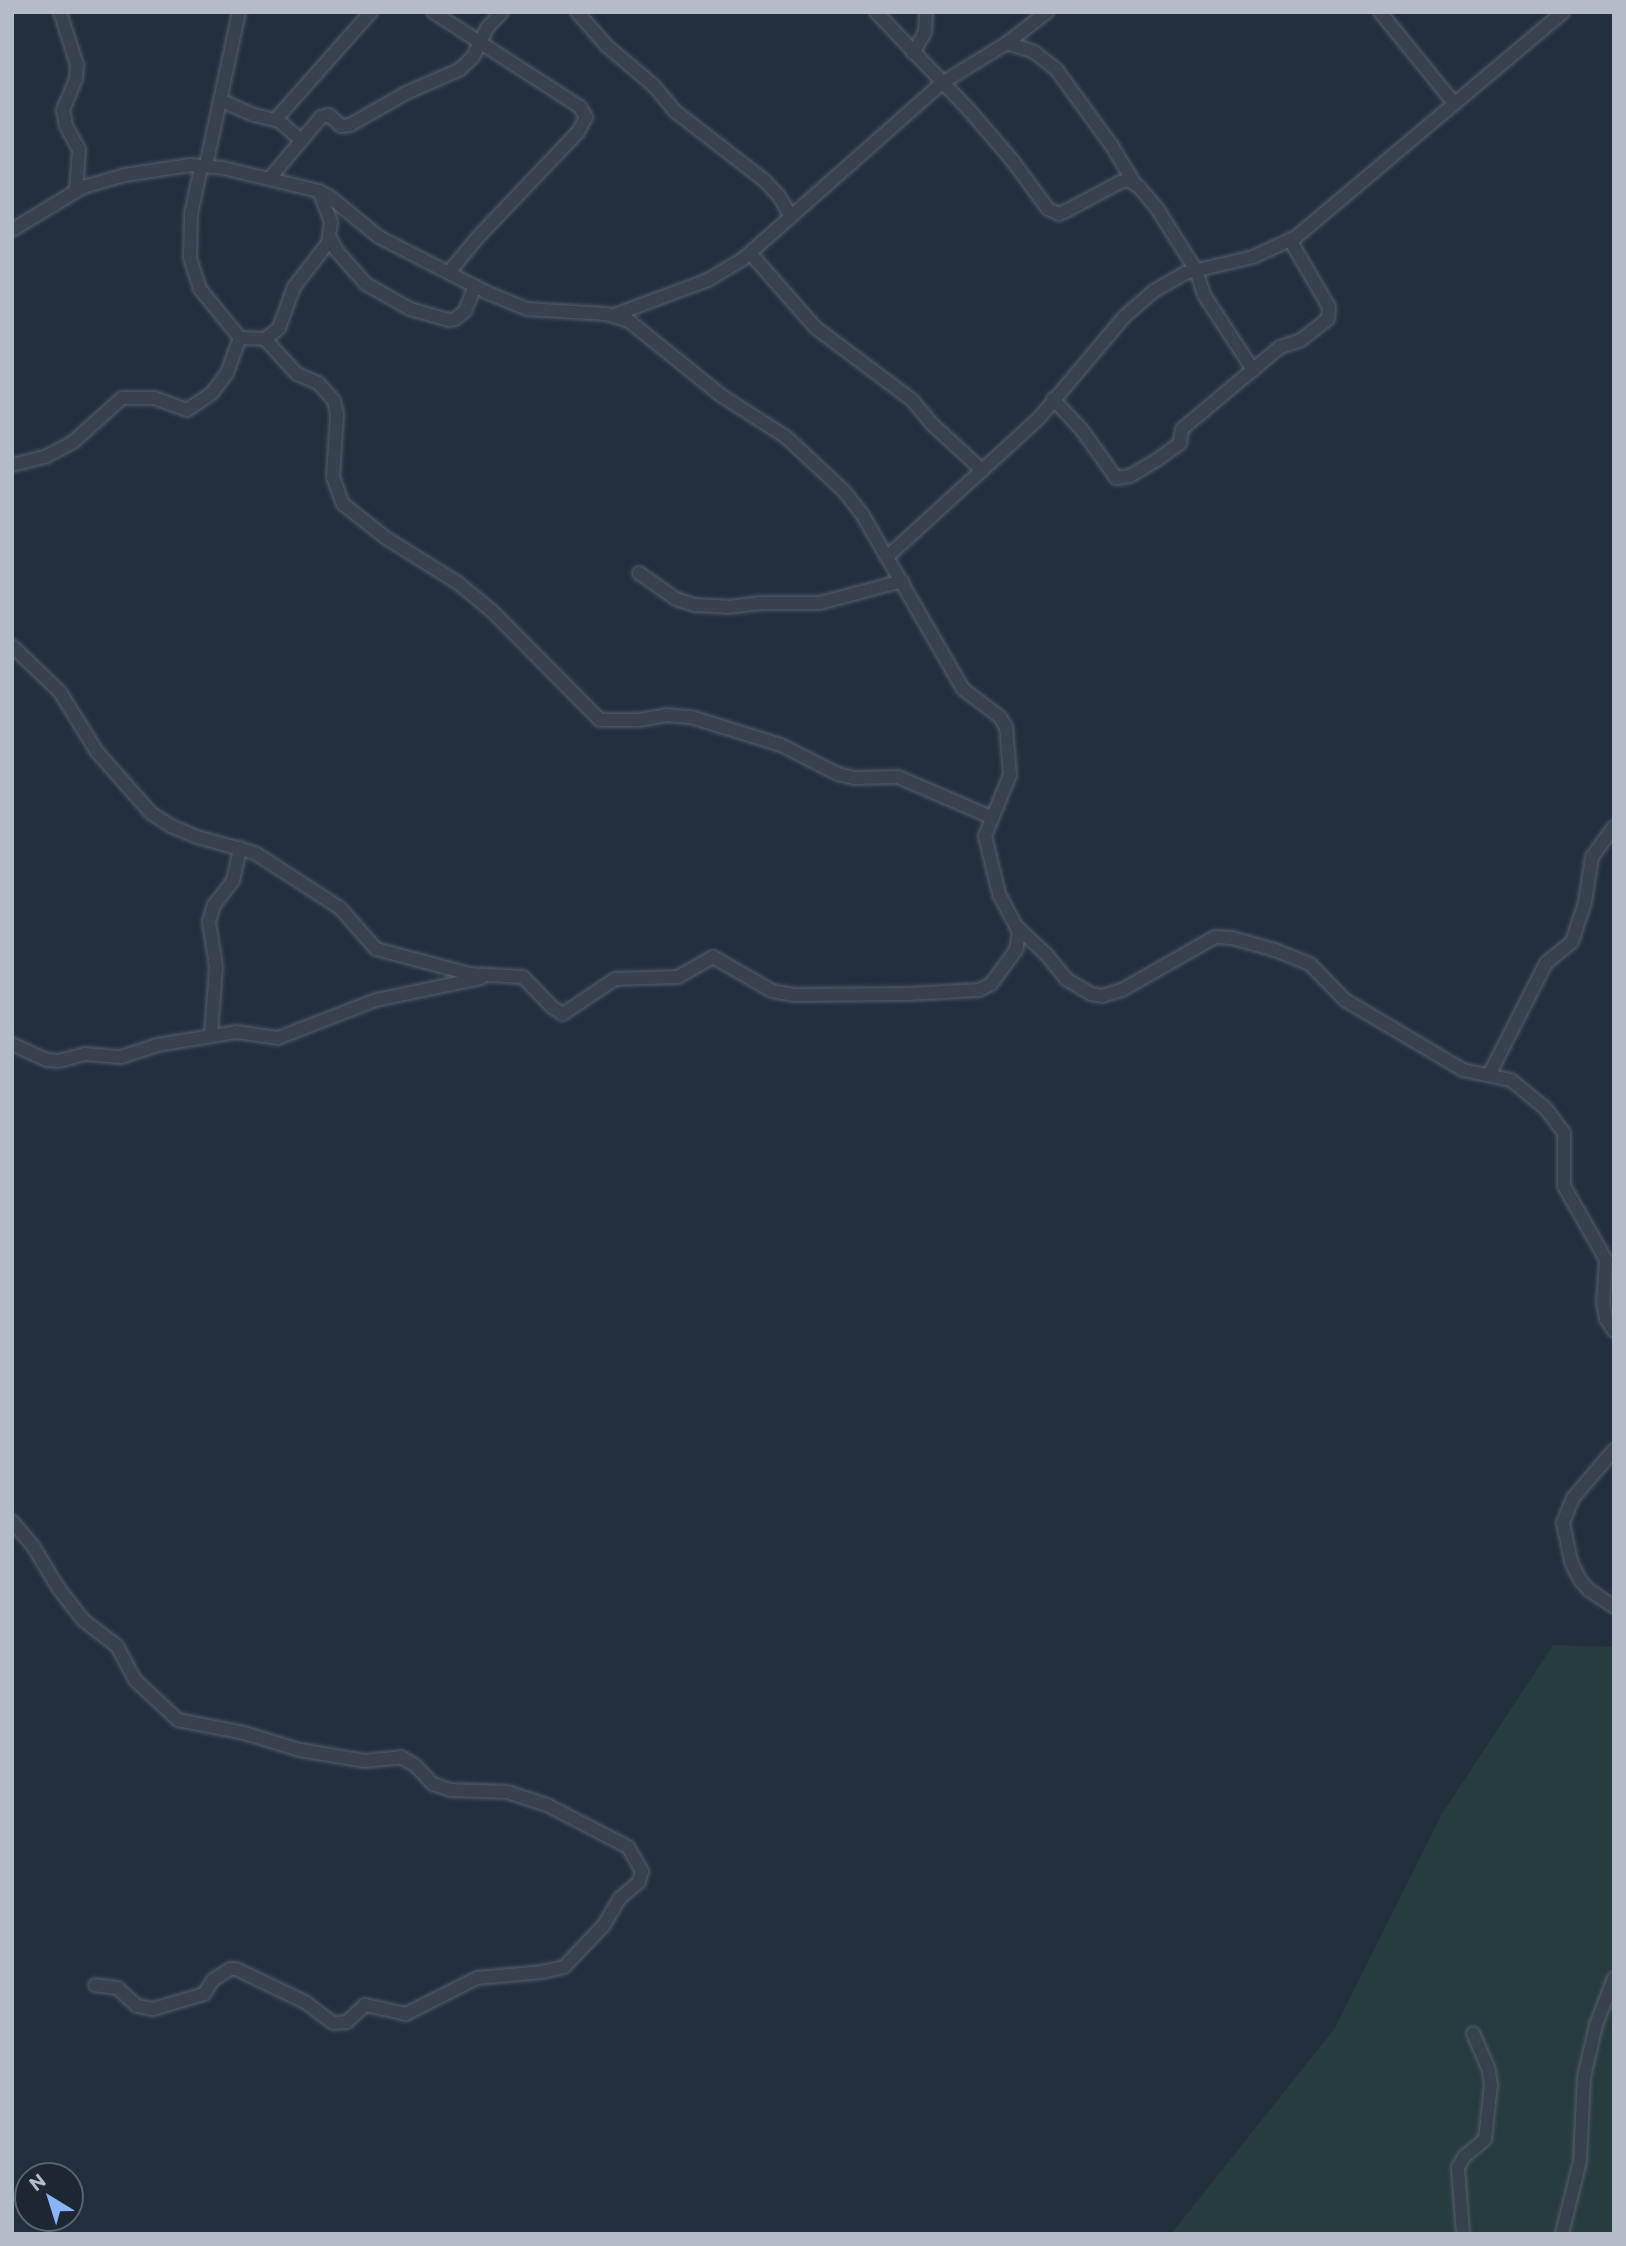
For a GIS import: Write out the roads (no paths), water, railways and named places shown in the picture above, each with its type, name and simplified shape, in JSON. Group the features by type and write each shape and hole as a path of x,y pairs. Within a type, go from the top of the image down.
{"street":[{"path":"60,12 77,65 76,79 63,110 66,126 79,149 76,191"},
{"path":"239,12 191,214 190,258 200,289 240,338 265,339 279,328 294,287 320,256 330,238 331,222 319,191"},
{"path":"276,119 371,12"},
{"path":"433,12 580,107 585,122 449,272"},
{"path":"270,178 321,117 329,115 341,126 350,125 406,93 459,70 481,45 487,29 502,12"},
{"path":"577,12 607,46 654,86 687,121 764,180 779,196 791,217"},
{"path":"876,12 1003,150 1054,212 1066,212 1120,182 1133,181"},
{"path":"913,53 925,32 926,12"},
{"path":"613,315 708,280 750,253 942,83 1007,43 1047,12"},
{"path":"1380,12 1454,103"},
{"path":"887,557 1039,418 1124,317 1167,281 1196,270 1253,257 1290,240 1324,216 1563,12"},
{"path":"1007,43 1034,52 1056,69 1105,135 1133,181 1158,209 1196,270 1204,295 1253,370"},
{"path":"220,100 254,115 276,119 302,141"},
{"path":"12,230 76,191 125,175 173,167 203,167 270,178 319,191 379,237 475,286 540,311 613,315 629,321 722,396 775,428 807,454 850,498 902,581 962,689 1000,717 1008,730 1010,775 985,836 999,894 1017,927 1019,938 1012,959 991,984 972,991 794,995 763,987 713,957 678,978 615,979 564,1014 549,1004 529,979 470,974 376,949 335,904 255,853 171,827 145,808 97,752 60,692 12,646"},
{"path":"330,238 336,250 366,284 410,310 449,320 455,319 465,311 475,286"},
{"path":"1054,399 1102,456 1111,474 1121,479 1179,444 1182,429 1280,346 1309,335 1331,314 1290,240"},
{"path":"750,253 816,328 912,400 933,425 982,470"},
{"path":"12,465 44,457 73,442 122,398 146,396 187,410 195,407 222,383 240,338"},
{"path":"265,339 297,374 318,383 334,401 337,414 333,477 334,488 342,504 382,535 458,583 532,649 600,720 639,720 666,715 691,717 781,745 838,774 854,778 898,778 991,817"},
{"path":"639,573 676,599 695,605 728,607 758,603 820,603 902,581"},
{"path":"1489,1074 1546,963 1572,942 1586,902 1592,857 1614,827"},
{"path":"211,1035 216,967 209,922 214,905 233,881 240,848"},
{"path":"1017,927 1046,954 1066,979 1091,994 1102,996 1122,990 1214,937 1232,938 1275,950 1310,964 1345,1000 1463,1070 1511,1080 1546,1109 1564,1133 1564,1186 1606,1260 1603,1302 1606,1319 1614,1331"},
{"path":"12,1044 47,1060 59,1061 85,1054 121,1057 157,1045 236,1032 278,1038 376,1000 492,975"},
{"path":"1614,1450 1573,1498 1563,1523 1569,1553 1580,1580 1589,1590 1614,1606"},
{"path":"12,1521 33,1546 83,1620 117,1646 135,1680 176,1719 244,1733 300,1751 365,1761 401,1758 416,1766 433,1784 450,1790 508,1792 555,1809 628,1847 642,1871 639,1882 620,1898 603,1926 564,1966 542,1972 477,1978 406,2014 365,2005 347,2022 333,2023 305,2002 236,1969 230,1969 213,1980 204,1994 153,2009 137,2006 118,1988 95,1985"},
{"path":"1562,2234 1580,2161 1584,2077 1597,2025 1614,1978"},
{"path":"1463,2234 1458,2167 1485,2139 1491,2085 1489,2070 1473,2033"}]}
